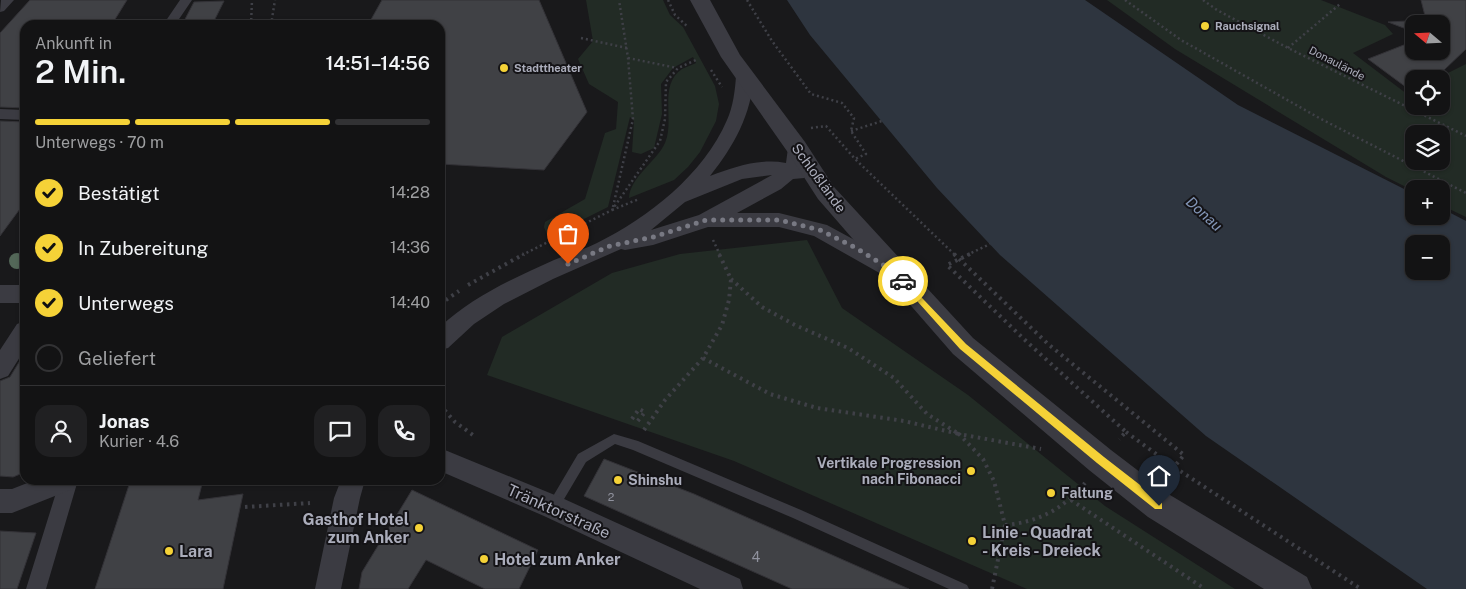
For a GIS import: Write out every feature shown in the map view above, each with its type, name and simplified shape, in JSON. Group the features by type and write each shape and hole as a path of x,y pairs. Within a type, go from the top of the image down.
{"street":[{"path":"0,8 8,0"},
{"path":"172,20 186,0"},
{"name":"Schloßlände","path":"700,0 731,57 797,148 826,193 963,346 1100,460 1159,506 1295,589"},
{"path":"445,336 456,324 509,292 610,246 651,220 680,197 722,147 736,122 743,100 745,76"},
{"path":"0,114 20,114"},
{"path":"610,246 653,237 706,220 774,184 791,170 797,160 797,148"},
{"path":"680,197 731,175 769,169 791,170 803,175 826,193"},
{"path":"706,220 779,220 820,230 856,248 895,272"},
{"path":"0,294 20,294"},
{"path":"0,369 20,338"},
{"name":"Tränktorstraße","path":"445,460 553,506 730,589"},
{"path":"0,501 12,501 55,485"},
{"path":"36,589 67,485"},
{"path":"328,589 352,485"}],"lane":[{"path":"553,506 582,458 614,439 634,445 797,514 964,589"}],"path":[{"path":"251,20 252,0"},
{"path":"272,20 275,0"},
{"path":"612,210 633,119 627,48 619,0"},
{"path":"747,0 772,41 811,94 842,102 854,118 851,131 866,154 855,159"},
{"path":"1126,0 1182,40 1296,105 1466,193"},
{"name":"Donaulände","path":"1203,0 1288,48 1466,136"},
{"path":"1288,48 1340,4"},
{"path":"581,38 627,48"},
{"path":"628,58 678,68"},
{"path":"445,301 494,269 612,210 660,141 665,119 664,89 666,82 678,68 696,60"},
{"path":"851,131 882,122"},
{"path":"826,126 855,159 1048,344 1184,456 1174,468"},
{"path":"634,445 665,400 703,358 722,325 729,300 730,279 706,220"},
{"path":"990,244 947,265 1027,342 1126,432 1174,468 1361,589"},
{"path":"730,279 762,307 795,325 848,348 894,378 927,414 959,434 983,459 994,481 1005,525 992,589"},
{"path":"703,358 770,394 817,408 904,421 959,434 1044,450"},
{"path":"632,419 639,409 645,412 637,422"},
{"path":"445,410 473,435"},
{"path":"1100,460 1126,432"},
{"path":"1005,525 1023,524 1038,519 1071,500 1079,490"},
{"path":"1071,500 1205,589"},
{"path":"246,507 310,503"}],"shaded area":[{"path":"586,0 663,0 670,15 683,27 715,86 719,104 716,121 700,152 688,167 674,180 629,198 634,183 665,143 668,134 668,103 671,84 675,76 682,69 696,63 693,57 673,68 661,84 662,114 654,148 641,154 632,152 634,121 630,117 608,207 548,237 544,227 545,222 585,199 605,133 616,129 618,102 589,84 578,59 593,41"},
{"path":"1107,0 1321,0 1385,25 1393,34 1353,53 1405,92 1405,115 1450,115 1450,72 1466,64 1466,217 1450,209 1450,180 1405,180 1405,186 1386,177 1175,49"},
{"path":"807,240 842,308 968,395 1105,506 1235,589 1027,589 734,461 487,375 502,337 612,273 680,254"}],"water":[{"name":"Donau","path":"787,0 1085,0 1238,105 1405,189 1405,225 1450,225 1450,213 1466,221 1466,589 1427,589 1206,436 1000,255 937,188 810,35"}],"building":[{"path":"30,0 127,0 115,20 20,20 20,108 0,107 0,33"},
{"name":"Stadttheater","path":"382,0 539,0 587,112 544,170 445,164 445,20 371,20"},
{"path":"1421,0 1466,0 1466,49 1444,70 1405,70 1405,86 1368,59 1405,45 1405,60 1450,60 1450,15 1425,15"},
{"path":"224,1 214,20 185,20 194,2"},
{"path":"1405,21 1405,29 1388,22"},
{"path":"0,121 20,122 20,209 0,236"},
{"path":"20,361 20,474 13,477 0,476 0,381 10,377"},
{"path":"604,459 694,494 909,589 792,589 584,496"},
{"path":"129,485 202,485 198,500 243,494 223,589 95,589"},
{"path":"412,490 538,550 519,589 485,589 426,560 408,589 359,589 362,572"},
{"path":"0,531 36,533 17,589 0,589"}],"way so far":[{"path":"568,264 610,246 653,237 706,220 779,220 820,230 856,248 895,272 903,281"}],"place":[{"name":"Rauchsignal","path":"1205,26"},
{"name":"Stadttheater","path":"504,68"},
{"name":"Vertikale Progression nach Fibonacci","path":"971,471"},
{"name":"Shinshu","path":"618,480"},
{"name":"Faltung","path":"1051,493"},
{"name":"Gasthof Hotel zum Anker","path":"419,528"},
{"name":"Linie - Quadrat - Kreis - Dreieck","path":"972,541"},
{"name":"Lara","path":"169,551"},
{"name":"Hotel zum Anker","path":"484,559"}],"route":[{"path":"903,281 963,346 1100,460 1159,506"}]}
